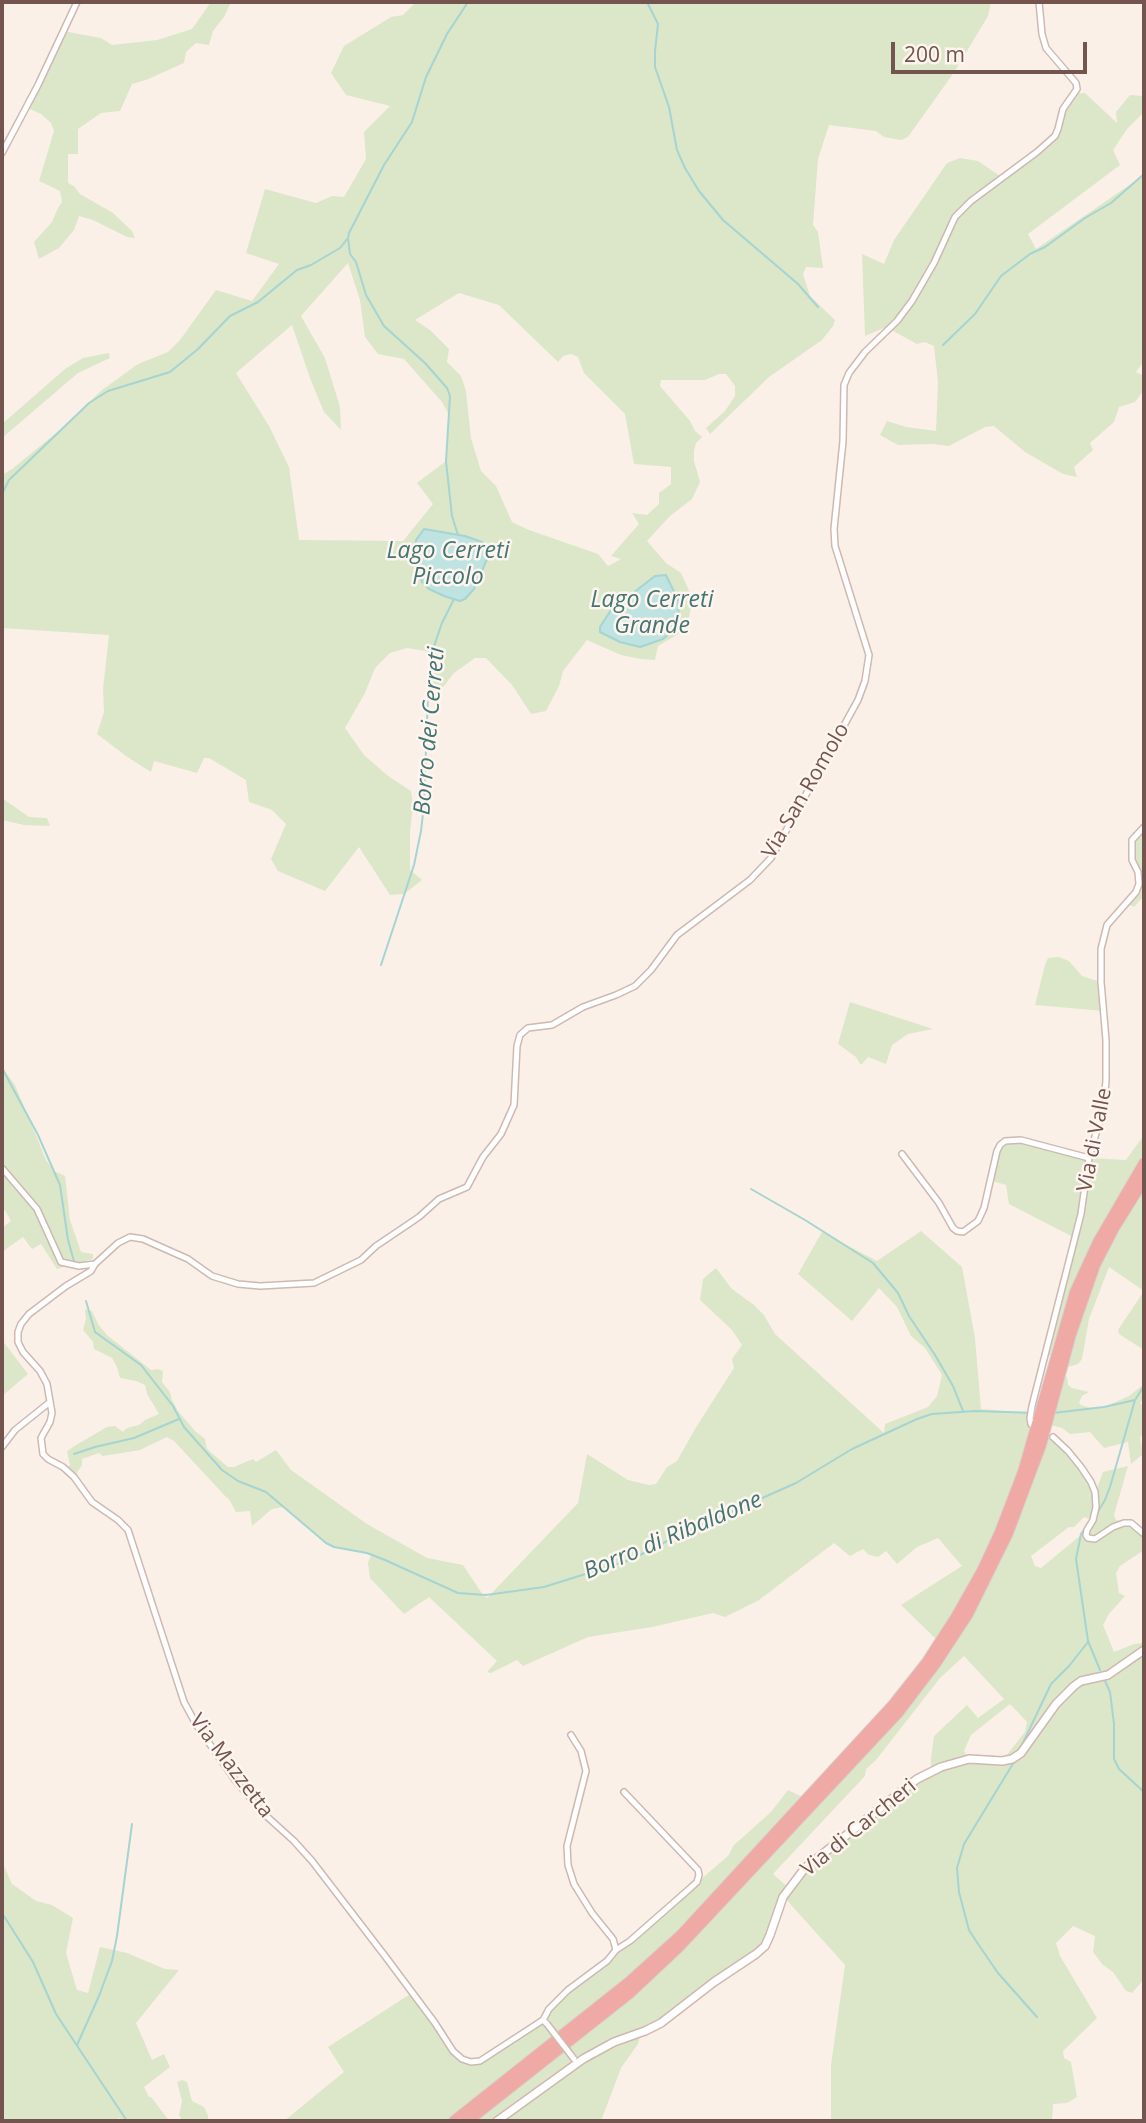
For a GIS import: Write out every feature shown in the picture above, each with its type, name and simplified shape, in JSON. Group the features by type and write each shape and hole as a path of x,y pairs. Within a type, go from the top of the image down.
{"highway":[{"path":"454,2121 629,1982 681,1935 894,1705 927,1662 982,1571 1000,1532 1023,1472 1075,1293 1098,1242 1144,1163"},
{"path":"468,2121 621,2000 679,1947 898,1713 936,1664 968,1614 1008,1533 1041,1445 1071,1334 1095,1265 1144,1180"}],"street":[{"path":"2,153 77,2"},
{"name":"Via San Romolo","path":"50,1402 47,1384 18,1342 21,1324 29,1314 91,1271 118,1243 130,1237 143,1239 188,1259 212,1276 238,1284 273,1286 314,1283 361,1260 439,1199 467,1187 483,1157 502,1135 514,1105 517,1046 520,1035 527,1028 552,1025 583,1007 635,986 651,970 677,935 750,880 771,858 858,700 865,681 869,655 835,546 834,530 843,441 844,385 849,373 865,352 897,321 912,301 934,263 955,217 971,201 1055,136 1063,109 1077,89 1076,83 1046,48 1042,34 1040,2"},
{"name":"Via di Valle","path":"1031,1424 1031,1413 1081,1214 1089,1158 1104,1105 1106,1080 1101,949 1107,925 1136,892 1139,884 1138,872 1132,860 1132,840 1144,827"},
{"path":"902,1154 939,1203 953,1228 963,1232 978,1221 984,1208 997,1151 1005,1141 1021,1140 1089,1158"},
{"path":"2,1168 37,1209 61,1262 79,1266 95,1264"},
{"path":"2,1447 15,1430 50,1402"},
{"name":"Via Mazzetta","path":"50,1402 50,1422 41,1438 43,1454 63,1466 92,1502 128,1530 184,1702 197,1726 235,1780 263,1813 312,1861 399,1974 453,2052 462,2059 480,2061 545,2022"},
{"path":"1053,1437 1081,1467 1095,1492 1096,1507 1087,1530 1088,1538 1095,1539 1124,1523 1131,1523 1144,1534"},
{"name":"Via di Carcheri","path":"497,2121 576,2061 661,2023 756,1954 765,1946 783,1897 799,1874 917,1779 941,1767 969,1759 1012,1759 1021,1753 1056,1704 1074,1686 1081,1681 1108,1675 1144,1650"},
{"path":"571,1735 581,1751 586,1771 569,1834 568,1865 574,1884 587,1906 613,1939 616,1950"},
{"path":"576,2061 545,2022 549,2009 568,1990 607,1961 616,1950 679,1899 697,1882 699,1875 698,1870 624,1793"}],"green space":[{"path":"211,2 231,2 213,31 209,45 196,43 186,52 184,63 132,84 120,111 101,113 78,129 78,154 68,154 68,183 80,194 113,213 132,231 135,238 79,216 74,230 59,248 39,259 34,242 52,222 62,202 60,191 39,181 54,131 51,123 41,114 26,107 63,31 101,38 112,45 157,40 192,29"},
{"path":"416,2 991,2 988,16 955,71 908,137 901,140 884,137 876,131 829,125 818,159 813,225 818,232 823,268 806,267 803,274 810,296 835,320 822,340 769,377 710,434 706,428 725,411 735,396 735,386 726,374 705,380 661,380 660,386 702,437 696,443 694,451 700,482 692,499 670,516 647,541 666,563 681,573 693,599 687,626 682,632 658,646 655,660 621,655 587,640 563,671 559,686 546,711 531,714 512,685 486,658 475,658 454,673 433,700 432,656 425,651 407,648 390,653 375,668 365,693 345,728 364,755 411,791 413,806 410,870 422,880 404,894 390,895 359,847 325,891 278,871 271,859 286,824 272,810 249,802 246,780 209,758 204,758 197,773 154,761 151,772 97,734 104,712 103,689 109,635 2,628 2,475 61,429 102,390 138,364 168,352 180,340 216,290 252,301 279,264 246,253 265,189 316,203 332,196 344,197 366,159 364,132 390,106 346,95 331,73 344,46 391,17 403,15","holes":["348,263 360,300 365,337 378,354 404,359 442,402 449,415 446,461 417,483 433,504 403,541 299,540 289,467 269,426 236,373 292,325 324,412 341,430 340,407 325,358 301,316","459,293 499,305 558,362 563,356 571,354 578,357 584,373 625,414 634,464 671,467 671,484 659,493 659,504 647,515 632,513 639,524 611,556 621,559 608,566 598,554 512,522 496,486 481,471 471,438 466,391 461,376 447,362 449,349 430,330 415,320","659,575 620,642 611,637"]},
{"path":"1085,93 1117,123 1116,112 1130,95 1144,96 1144,112 1127,129 1113,150 1120,165 1028,234 1036,249 1144,175 1144,361 1136,372 1144,376 1144,390 1135,402 1119,407 1114,422 1090,443 1093,450 1074,467 1077,477 1063,474 1025,452 994,426 985,427 949,446 898,445 880,435 887,421 936,431 938,382 934,346 925,342 917,344 886,327 865,336 862,254 884,264 894,240 947,163 960,158 978,161 1003,178 1054,136 1063,109 1073,94"},
{"path":"109,353 110,358 78,373 2,438 2,424 65,369 83,358"},
{"path":"2,798 29,817 47,818 50,826 24,825 2,820"},
{"path":"1144,827 1144,896 1134,907 1125,903 1139,884 1132,860 1132,840"},
{"path":"1059,957 1069,961 1082,976 1101,982 1104,1011 1035,1005 1048,958"},
{"path":"850,1002 933,1029 908,1034 892,1045 886,1064 868,1057 861,1065 856,1057 838,1044"},
{"path":"2,1067 15,1085 46,1160 54,1171 65,1176 70,1220 81,1252 93,1254 93,1259 57,1269 41,1244 32,1249 23,1237 2,1252 2,1228 11,1221 5,1210 2,1212"},
{"path":"1144,1135 1144,1163 1098,1242 1056,1358 1046,1354 1075,1238 1009,1204 1006,1185 989,1180 1000,1145 1012,1140 1089,1158 1126,1160"},
{"path":"1144,1180 1144,1291 1109,1267 1089,1319 1082,1359 1078,1364 1062,1369 1083,1298"},
{"path":"921,1231 962,1267 975,1338 981,1409 1040,1416 1000,1532 940,1643 901,1605 962,1566 938,1538 917,1547 897,1564 886,1551 878,1557 869,1555 863,1549 850,1556 834,1543 759,1600 725,1617 713,1613 652,1627 588,1637 523,1666 517,1660 491,1673 487,1672 497,1661 429,1597 404,1614 370,1578 368,1563 371,1555 326,1543 283,1507 272,1509 252,1526 250,1511 236,1512 229,1499 174,1441 167,1437 140,1450 103,1456 99,1453 82,1459 82,1465 74,1477 66,1470 70,1465 67,1451 76,1445 107,1427 115,1426 123,1432 159,1414 147,1394 145,1385 120,1378 112,1358 94,1349 93,1342 83,1330 85,1309 92,1311 107,1335 151,1370 163,1371 162,1382 170,1392 178,1411 205,1439 207,1449 228,1467 253,1459 256,1462 276,1450 291,1470 367,1524 427,1558 463,1565 487,1598 578,1503 587,1454 628,1480 649,1485 656,1484 667,1467 677,1461 734,1368 732,1359 742,1345 732,1330 700,1300 703,1279 716,1268 732,1289 764,1315 775,1334 884,1433 885,1424 928,1407 937,1396 942,1375 925,1348 911,1336 897,1307 879,1288 852,1321 798,1274 822,1232 877,1261"},
{"path":"1144,1291 1144,1350 1119,1334 1118,1330"},
{"path":"2,1340 28,1374 2,1396"},
{"path":"1060,1375 1067,1377 1068,1385 1072,1388 1089,1392 1082,1396 1079,1403 1094,1409 1129,1396 1144,1384 1144,1398 1140,1403 1144,1407 1144,1431 1140,1438 1143,1454 1131,1464 1128,1442 1104,1448 1090,1432 1070,1434 1062,1428 1047,1424"},
{"path":"1045,1432 1068,1451 1096,1491 1103,1472 1128,1466 1114,1515 1116,1520 1131,1523 1144,1534 1144,1550 1120,1566 1116,1573 1119,1593 1125,1596 1103,1625 1114,1652 1144,1643 1144,1979 1132,1993 1126,1991 1113,1972 1103,1965 1093,1952 1095,1936 1073,1926 1056,1943 1060,1956 1097,2018 1063,2051 1064,2058 1071,2062 1077,2097 1067,2103 1053,2104 1052,2121 831,2121 831,2065 845,1965 784,1897 765,1946 675,2014 641,2033 638,2044 621,2068 601,2121 468,2121 612,2007 936,1664","holes":["1084,1517 1093,1520 1087,1530 1041,1568 1035,1566 1031,1556 1069,1527 1074,1527","964,1656 1004,1699 978,1718 967,1705 934,1736 931,1772 794,1881 789,1888 773,1874 865,1776 866,1769 940,1678","1010,1704 1027,1722 1025,1732 1002,1761 969,1759 964,1751 971,1735"]},
{"path":"2,1785 4,1866 12,1884 36,1901 52,1905 73,1918 66,1953 77,1990 88,1993 100,1947 127,1953 165,1969 179,1970 136,2023 152,2060 164,2054 170,2067 144,2087 168,2119 165,2121 122,2121 120,2118 109,2121 2,2120"},
{"path":"788,1790 807,1799 681,1935 454,2121 284,2121 344,2072 328,2047 412,1993 462,2059 480,2061 543,2020 549,2009 728,1856 734,1845 771,1812"},
{"path":"177,2082 187,2082 192,2101 204,2107 208,2121 182,2121 179,2115 182,2101"}],"water":[{"name":"Lago Cerreti Piccolo","path":"424,529 465,536 486,546 487,559 474,589 465,599 460,601 444,596 429,589 422,582 415,550 416,540"},
{"name":"Lago Cerreti Grande","path":"666,575 678,600 679,617 674,630 663,639 640,647 620,642 600,632 600,627 611,610 655,576"}],"waterway":[{"path":"2,494 9,480 89,403 108,391 170,372 198,349 230,316 258,302 297,270 340,248 348,238 384,165 412,122 426,77 447,34 468,2"},
{"path":"647,2 658,24 655,67 669,107 677,150 685,168 699,191 723,220 798,284 818,307"},
{"path":"943,345 975,314 1001,276 1030,254 1111,203 1144,174"},
{"name":"Borro dei Cerreti","path":"348,238 350,254 356,262 366,295 384,326 425,363 447,388 450,396 446,461 452,516 458,535"},
{"name":"Borro dei Cerreti","path":"381,965 414,865 421,831 432,652 454,599"},
{"path":"2,1068 38,1135 60,1185 74,1261"},
{"path":"751,1189 873,1263 898,1293 909,1316 953,1386 963,1411"},
{"name":"Borro di Ribaldone","path":"86,1301 95,1332 141,1365 173,1406 184,1427 222,1470 238,1481 266,1492 326,1543 367,1553 458,1593 486,1595 544,1587 630,1560 796,1483 852,1449 932,1414 975,1411 1037,1413"},
{"path":"1096,1515 1110,1487 1135,1400 1144,1386"},
{"name":"Borro di Ribaldone","path":"1053,1413 1135,1400"},
{"path":"74,1454 134,1438 179,1419"},
{"path":"1088,1524 1081,1534 1076,1559 1088,1641 1100,1670"},
{"path":"1021,1747 1051,1684 1088,1642"},
{"path":"1105,1681 1110,1692 1114,1724 1114,1759 1119,1769 1144,1792"},
{"path":"1014,1762 964,1844 957,1868 959,1892 969,1930 998,1973 1037,2017"},
{"path":"77,2045 112,1961 132,1824"},
{"path":"2,1913 33,1962 56,2014 127,2121"}]}
